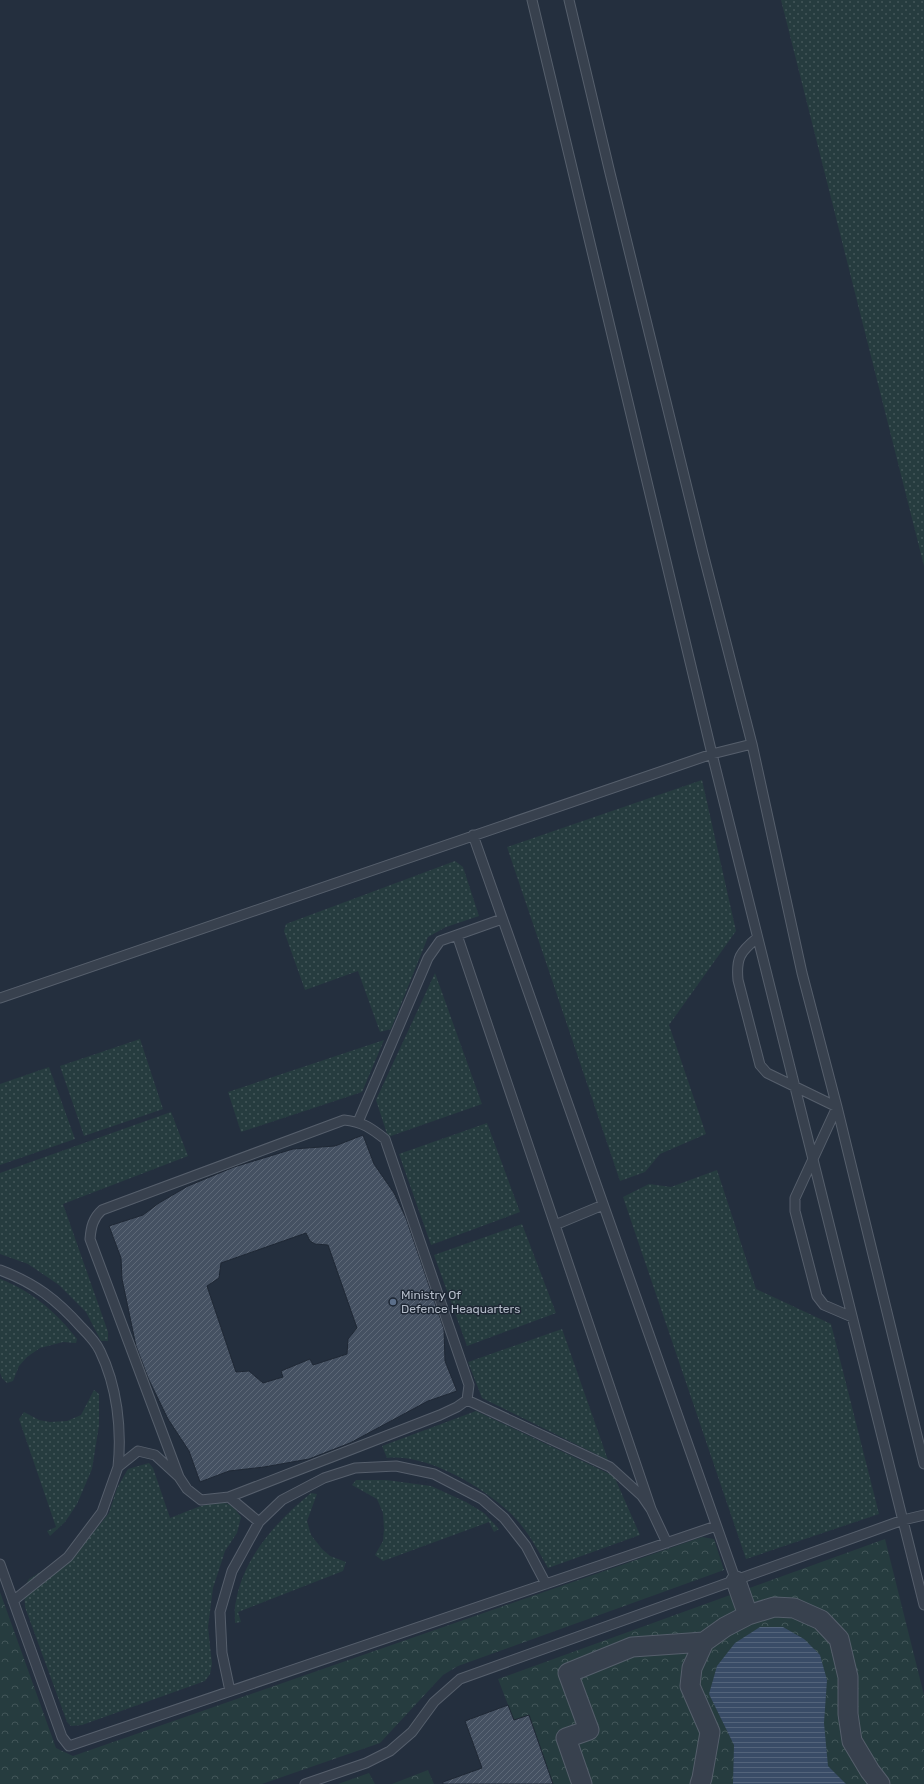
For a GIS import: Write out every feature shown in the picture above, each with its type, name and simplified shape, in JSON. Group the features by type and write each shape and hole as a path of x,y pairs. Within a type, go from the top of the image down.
{"street":[{"path":"736,1581 748,1614"},
{"path":"700,1784 710,1732 690,1686 692,1668 704,1642 725,1626 748,1614 774,1607 794,1608 821,1620 839,1639 848,1677 848,1714 852,1741 870,1771 880,1784"},
{"path":"582,1784 566,1738 589,1730 568,1673 632,1647 704,1642"}],"lane":[{"path":"532,0 712,754 924,1605"},
{"path":"569,0 701,546 752,744 802,973 837,1107 924,1464"},
{"path":"0,998 712,754 752,744"},
{"path":"473,835 736,1581"},
{"path":"358,1122 428,958 440,941 502,919"},
{"path":"457,935 651,1509 667,1543"},
{"path":"757,938 740,954 737,966 738,980 760,1065 767,1073 837,1107"},
{"path":"837,1107 795,1198 795,1211 817,1296 824,1305 852,1317"},
{"path":"344,1120 358,1122 372,1128 385,1139 469,1385 468,1400 440,1415 229,1498 201,1500 187,1489 179,1477 90,1239 91,1227 96,1216 102,1210 344,1120"},
{"path":"556,1225 603,1205"},
{"path":"0,1270 17,1277 56,1300 88,1334 100,1350 110,1375 118,1416 120,1442 118,1467 102,1512 68,1557 13,1601"},
{"path":"468,1400 610,1467 642,1496 651,1509"},
{"path":"118,1467 138,1451 155,1455 179,1477"},
{"path":"230,1691 222,1653 220,1612 232,1571 259,1522 282,1500 324,1478 355,1468 396,1466 434,1474 482,1499 504,1518 526,1546 546,1584"},
{"path":"229,1498 259,1522"},
{"path":"304,1784 366,1763 390,1751 412,1732 434,1702 460,1679 903,1520 924,1514"},
{"path":"0,1564 62,1737 70,1746 716,1526"}],"green space":[{"path":"781,0 924,0 924,566"},
{"path":"702,780 736,931 669,1025 706,1134 660,1154 645,1172 620,1181 507,847"},
{"path":"455,861 463,867 479,916 446,927 428,937 391,1029 380,1032 358,971 305,990 284,931 286,924"},
{"path":"435,973 482,1104 388,1137 376,1100"},
{"path":"140,1039 163,1109 84,1136 60,1066"},
{"path":"384,1040 362,1092 241,1132 228,1092"},
{"path":"49,1067 75,1139 0,1165 0,1084"},
{"path":"171,1112 188,1156 63,1204 108,1332 108,1341 101,1341 86,1312 59,1285 28,1264 0,1254 0,1173"},
{"path":"487,1123 520,1212 431,1245 399,1154"},
{"path":"717,1170 756,1289 831,1324 879,1514 746,1559 623,1197 649,1184 671,1187"},
{"path":"522,1224 556,1313 467,1346 434,1255"},
{"path":"0,1279 33,1296 61,1320 77,1339 76,1343 63,1342 40,1348 27,1357 19,1366 13,1381 7,1383 2,1378 0,1373"},
{"path":"562,1329 608,1460 482,1398 468,1362"},
{"path":"94,1390 99,1394 99,1425 92,1469 77,1504 65,1522 50,1536 47,1531 56,1527 19,1419 24,1412 39,1420 50,1422 67,1421 81,1415"},
{"path":"476,1411 614,1476 640,1535 548,1568 521,1524 504,1508 474,1486 439,1467 421,1461 403,1458 387,1458 382,1446"},
{"path":"149,1463 153,1468 170,1518 207,1504 215,1503 228,1504 232,1506 241,1517 237,1533 225,1551 213,1588 208,1627 212,1664 210,1674 205,1681 82,1725 71,1726 67,1722 25,1607 24,1588 29,1579 62,1559 89,1538 109,1513 117,1488 128,1469"},
{"path":"356,1480 386,1480 431,1486 466,1502 484,1513 499,1529 494,1532 489,1522 383,1561 375,1555 383,1541 383,1513 377,1499 352,1485"},
{"path":"311,1493 317,1494 307,1521 311,1535 322,1549 330,1556 346,1562 343,1571 238,1612 241,1622 235,1623 235,1606 240,1585 254,1554 286,1515"},
{"path":"702,1537 714,1539 724,1570 458,1666 443,1675 380,1743 262,1784 0,1784 0,1592 56,1748 73,1756"},
{"path":"885,1539 924,1695 924,1784 553,1784 529,1716 514,1720 498,1679"},
{"path":"428,1770 434,1784 392,1784"},
{"path":"369,1773 375,1784 338,1784"}],"water":[{"path":"760,1627 783,1627 804,1639 820,1655 827,1680 824,1723 828,1766 846,1784 733,1784 734,1745 709,1694 717,1666 735,1643"}],"building":[{"name":"Ministry Of Defence Heaquarters","path":"363,1135 374,1164 394,1193 406,1218 444,1329 445,1361 457,1391 428,1401 350,1443 309,1459 264,1467 229,1471 200,1482 189,1451 168,1419 148,1378 136,1346 122,1279 121,1258 109,1226 143,1215 159,1203 188,1186 234,1167 293,1149 335,1146","holes":["306,1233 310,1241 315,1244 328,1245 357,1328 348,1339 347,1354 313,1365 310,1359 281,1371 283,1377 263,1383 249,1371 236,1372 207,1286 219,1278 221,1263"]},
{"path":"508,1705 514,1720 529,1715 553,1784 443,1784 443,1782 482,1768 465,1721"}],"place":[{"name":"Ministry Of Defence Heaquarters","path":"393,1302"}]}
